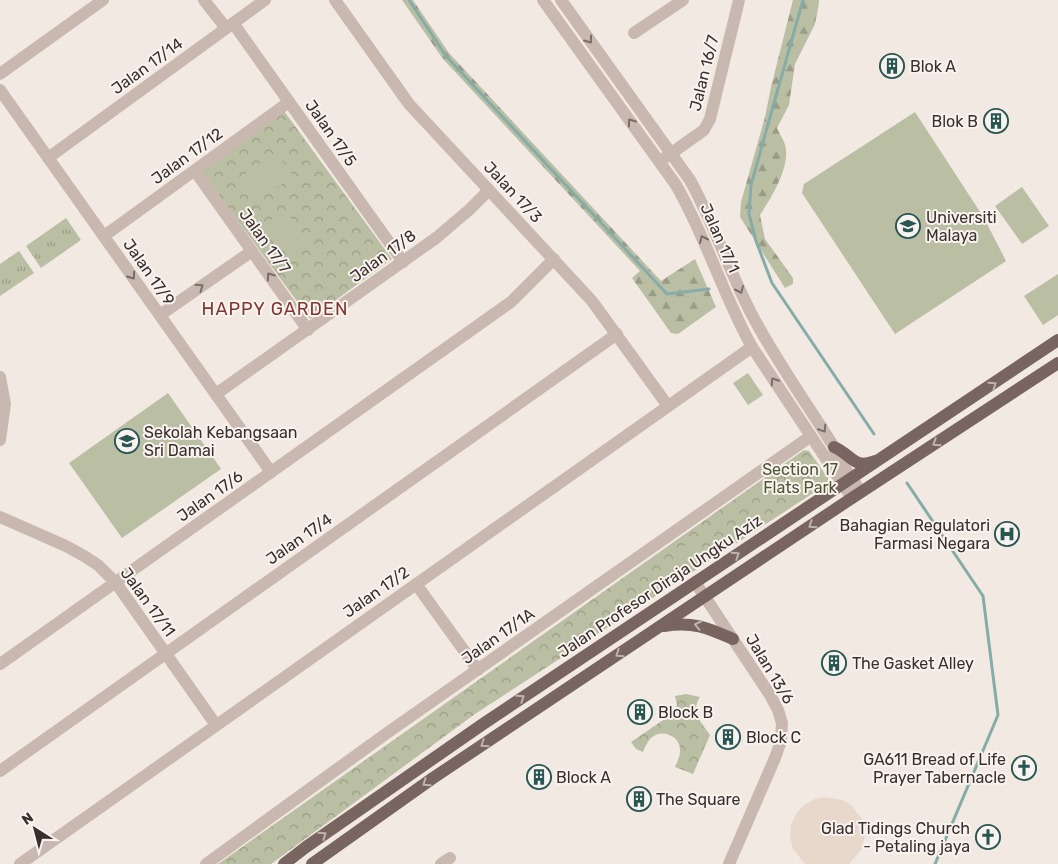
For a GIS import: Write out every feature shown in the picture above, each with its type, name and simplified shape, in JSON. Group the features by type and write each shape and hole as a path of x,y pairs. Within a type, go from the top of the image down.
{"main road":[{"name":"Jalan Profesor Diraja Ungku Aziz","path":"284,864 306,846 483,724 1058,340"},
{"name":"Jalan Profesor Diraja Ungku Aziz","path":"312,864 433,778 1058,363"},
{"path":"834,447 840,449 852,462 868,464 882,459"},
{"path":"659,627 689,624 713,629 734,639"}],"street":[{"path":"0,74 103,0"},
{"name":"Jalan 17/5","path":"204,0 230,26 289,102 403,262"},
{"name":"Jalan 17/14","path":"48,158 265,0"},
{"name":"Jalan 17/3","path":"334,0 409,104 592,301 668,406"},
{"name":"Jalan 17/1","path":"543,0 676,185 693,216 739,322 752,347 810,436 857,495"},
{"name":"Jalan 17/1","path":"561,0 671,153 704,205 749,309 764,337 834,447 848,482"},
{"path":"634,33 682,0"},
{"name":"Jalan 16/7","path":"659,161 704,130 710,119 739,0"},
{"name":"Jalan 17/9","path":"0,90 271,472"},
{"name":"Jalan 17/12","path":"104,236 289,102"},
{"name":"Jalan 17/7","path":"194,171 308,330"},
{"name":"Jalan 17/8","path":"216,394 403,262 448,228 489,190"},
{"path":"160,315 252,251"},
{"name":"Jalan 17/6","path":"0,664 511,302 554,259"},
{"name":"Jalan 17/4","path":"0,771 617,334"},
{"name":"Jalan 17/2","path":"20,864 752,347"},
{"path":"0,377 5,404 0,440"},
{"name":"Jalan 17/1A","path":"206,864 810,436"},
{"name":"Jalan 17/11","path":"0,517 66,546 98,564 116,583 216,725"},
{"name":"Jalan 13/6","path":"695,582 770,695 782,724 781,741 775,758 729,864"},
{"path":"416,584 478,670"}],"green space":[{"path":"402,0 413,0 449,53 661,281 695,259 716,307 678,334 671,333 632,278 640,271 443,59"},
{"path":"793,0 819,0 819,3 815,24 795,64 789,105 777,128 786,147 786,158 782,175 760,215 765,239 793,278 793,284 785,288 740,217 741,202 765,117"},
{"path":"284,111 392,259 310,319 202,172"},
{"path":"915,112 984,218 1006,261 895,334 802,193 804,184"},
{"path":"276,152 293,176 258,200 242,176"},
{"path":"1022,187 1049,226 1022,244 995,206"},
{"path":"285,210 309,243 294,254 270,221"},
{"path":"66,218 81,240 41,268 26,246"},
{"path":"19,251 34,273 0,296 0,264"},
{"path":"1058,274 1058,315 1043,325 1024,296"},
{"path":"748,373 763,395 748,405 733,383"},
{"path":"168,393 221,469 122,538 69,463"},
{"name":"Section 17 Flats Park","path":"804,450 809,451 828,478 827,484 475,714 271,864 218,864"},
{"path":"690,541 703,558 691,567 679,550"},
{"path":"686,694 700,697 696,708 698,717 710,735 693,774 675,767 680,751 677,741 670,735 655,735 648,741 643,752 636,749 631,742 672,714 677,705 675,696"}],"shaded area":[{"path":"824,797 843,800 851,805 862,819 865,832 864,840 861,850 849,864 805,864 793,849 790,837 791,825 796,814 804,805"}],"waterway":[{"path":"409,0 446,56 667,294 709,289"},
{"path":"803,0 751,185 749,214 756,241 772,283 874,434"},
{"path":"907,483 983,596 998,715 935,864"}],"place":[{"name":"Blok A","path":"892,66"},
{"name":"Blok B","path":"996,121"},
{"name":"Universiti Malaya","path":"908,226"},
{"name":"Sekolah Kebangsaan Sri Damai","path":"127,441"},
{"name":"Bahagian Regulatori Farmasi Negara","path":"1007,534"},
{"name":"The Gasket Alley","path":"834,663"},
{"name":"Block B","path":"640,712"},
{"name":"Block C","path":"728,737"},
{"name":"GA611 Bread of Life Prayer Tabernacle","path":"1024,768"},
{"name":"Block A","path":"539,777"},
{"name":"The Square","path":"639,799"},
{"name":"Glad Tidings Church - Petaling jaya","path":"988,837"}],"district":[{"name":"HAPPY GARDEN","path":"275,309"}]}
